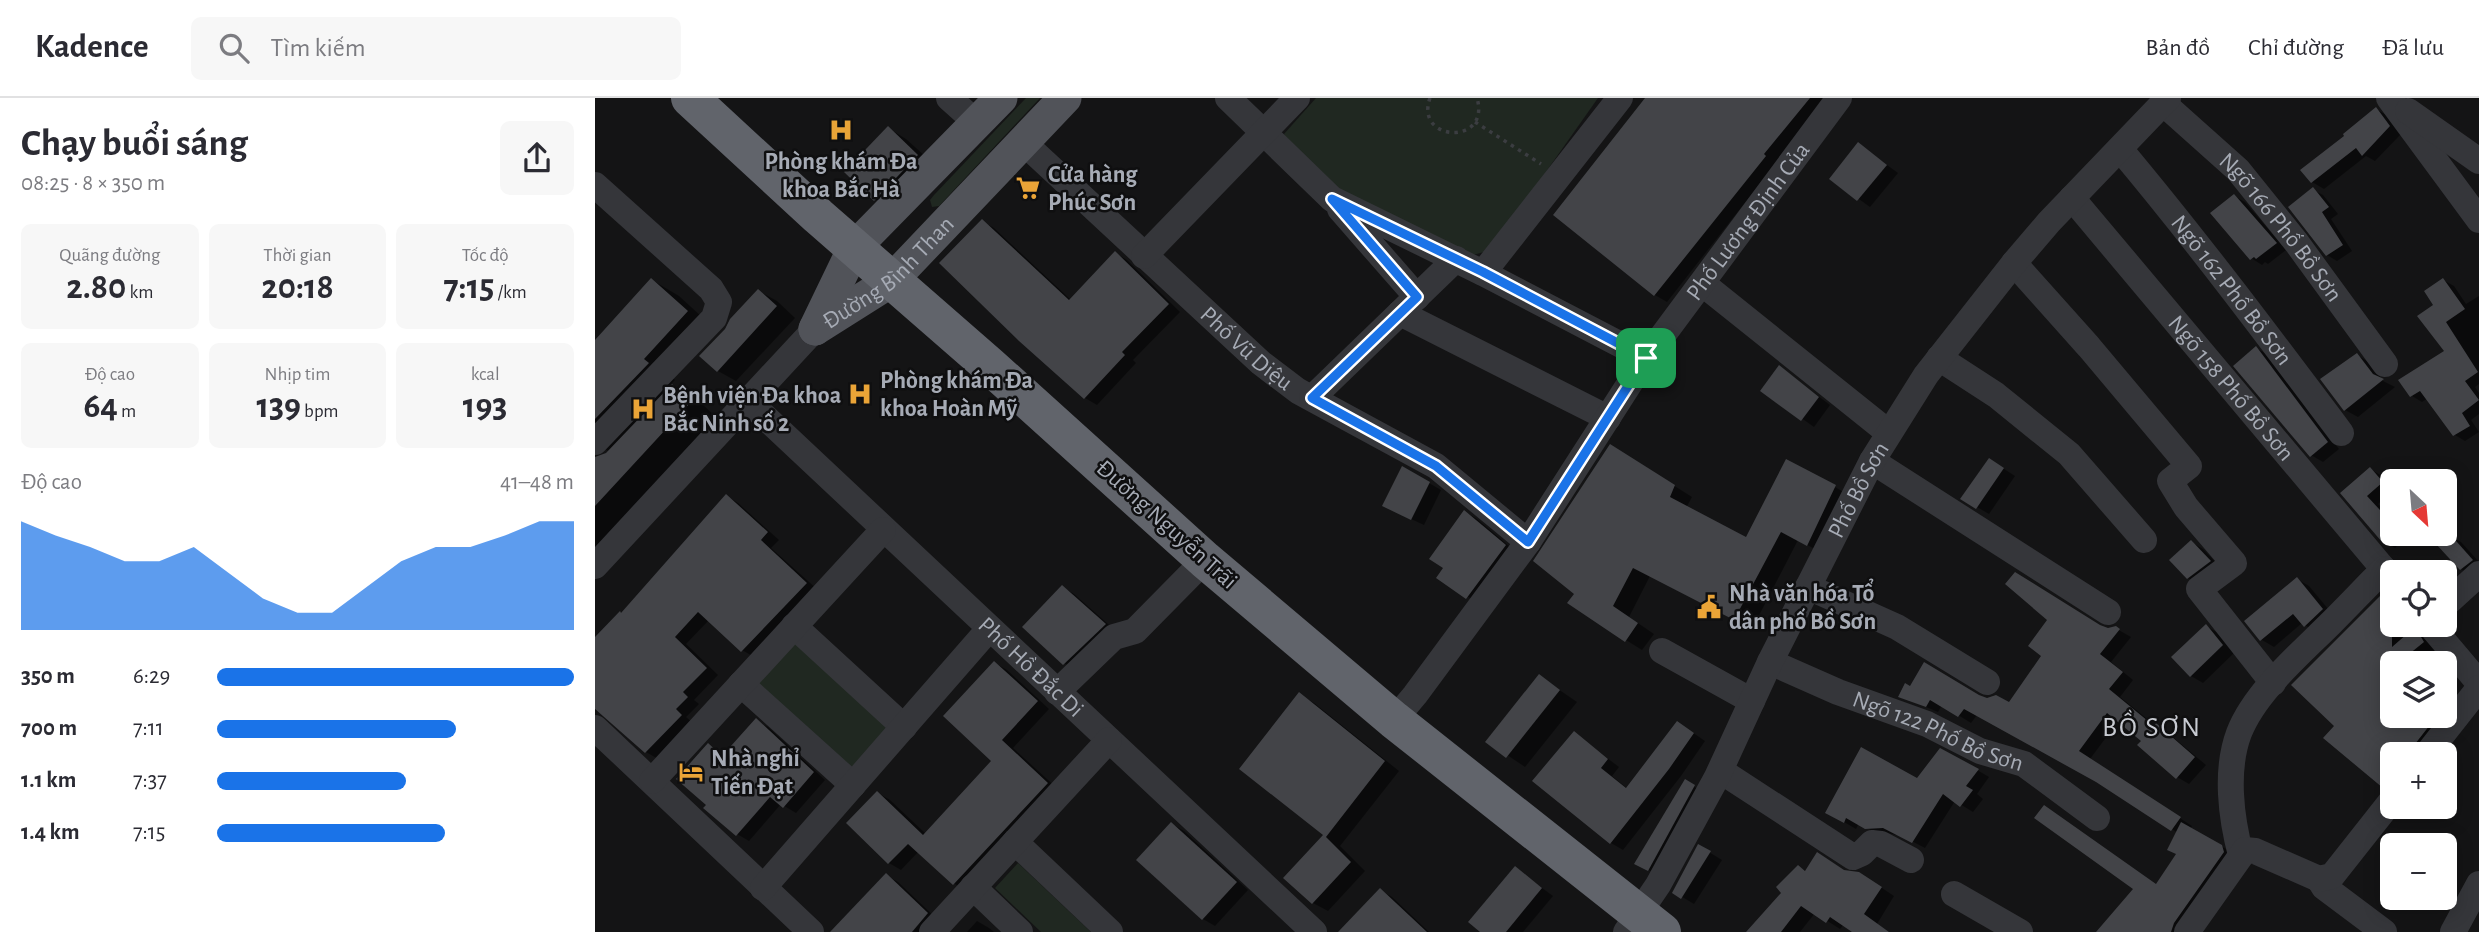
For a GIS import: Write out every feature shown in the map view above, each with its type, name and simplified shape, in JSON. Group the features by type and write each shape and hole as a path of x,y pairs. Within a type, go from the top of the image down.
{"highway":[{"name":"Đường Nguyễn Trãi","path":"690,98 854,248 991,366 1205,560 1642,926"}],"main road":[{"name":"Đường Bình Than","path":"815,329 854,248 1002,98"},
{"name":"Đường Bình Than","path":"815,329 891,281 1065,98"}],"street":[{"path":"949,98 978,124"},
{"path":"1228,98 1332,199 1409,305 1608,418"},
{"path":"1145,256 1297,98"},
{"path":"1483,272 1620,98"},
{"name":"Phố Lương Định Của","path":"1394,720 1528,542 1646,358 1703,285 1839,98"},
{"path":"2389,98 2479,161"},
{"path":"2389,98 2479,220"},
{"name":"Phố Bồ Sơn","path":"1642,926 1658,885 1721,771 1770,662 1889,433 1939,358 2014,263 2165,101"},
{"name":"Ngõ 166 Phố Bồ Sơn","path":"2165,101 2238,170 2296,242 2385,364"},
{"name":"Phố Vũ Diệu","path":"1024,143 1261,363 1297,391 1436,466 1528,542"},
{"name":"Ngõ 162 Phố Bồ Sơn","path":"2120,149 2230,285 2341,433"},
{"name":"Ngõ 158 Phố Bồ Sơn","path":"2072,198 2380,564"},
{"path":"595,442 714,318 719,302 711,289 600,199"},
{"path":"1332,199 1483,272 1646,358"},
{"path":"1312,398 1456,259"},
{"path":"2014,263 2189,466 2170,481 2186,507 2234,563 2200,590 2273,683"},
{"path":"1703,285 1889,433"},
{"name":"Đường Bình Than","path":"595,566 815,329"},
{"path":"1939,358 1996,394 2069,454 2144,540"},
{"name":"Phố Hồ Đắc Di","path":"749,402 1109,740 1302,928"},
{"path":"1873,461 2108,612"},
{"path":"652,781 883,530"},
{"path":"1057,692 1114,637 1135,631 1205,560"},
{"path":"2457,594 2479,574"},
{"path":"2241,855 2233,822 2232,772 2239,733 2273,683 2380,582"},
{"path":"1808,587 1897,627 1987,682"},
{"path":"794,626 904,727"},
{"path":"763,888 989,629"},
{"path":"2436,742 2479,685 2440,637"},
{"path":"1662,650 1752,701"},
{"name":"Ngõ 122 Phố Bồ Sơn","path":"1770,662 1838,692 1927,724 1980,751 2024,764 2097,818"},
{"path":"741,684 853,785"},
{"path":"595,728 811,932"},
{"path":"932,932 1109,740"},
{"path":"1721,771 1853,858 1871,843 1881,844 1911,860"},
{"path":"2319,879 2332,876 2380,815"},
{"path":"1015,842 1110,932"},
{"path":"2195,929 2241,855 2245,850 2250,850 2319,879 2324,887 2384,932"},
{"path":"2453,932 2479,884"},
{"path":"973,887 1020,932"},
{"path":"1954,894 2020,932"}],"path":[{"path":"1430,98 1430,119 1442,131 1459,133 1475,122 1479,109 1477,98"},
{"path":"1475,122 1548,169"}],"shaded area":[{"path":"1026,98 1040,98 939,206 932,207 930,200 934,195"},
{"path":"1316,98 1598,98 1491,250 1473,255 1339,198 1289,150 1284,134"},
{"path":"794,629 898,727 850,780 745,684"},
{"path":"1018,863 1091,932 1041,932 995,888"}],"building":[{"path":"1645,98 1810,98 1654,296 1553,215"},
{"path":"2376,107 2390,126 2362,156 2356,148 2311,183 2300,170"},
{"path":"888,126 918,155 874,201 844,172"},
{"path":"1858,142 1887,165 1857,201 1829,179"},
{"path":"2313,187 2329,207 2322,212 2343,245 2326,256 2288,207"},
{"path":"2234,194 2277,243 2256,259 2254,257 2250,260 2210,213"},
{"path":"982,219 1069,300 1115,251 1169,304 1122,352 1125,355 1084,399 1019,341 939,263"},
{"path":"651,278 688,311 644,359 649,363 595,419 595,340"},
{"path":"2443,278 2465,309 2446,322 2478,372 2465,381 2479,400 2462,413 2470,426 2453,436 2420,391 2410,397 2398,380 2444,351 2417,316 2433,305 2424,291"},
{"path":"758,289 777,306 717,372 699,356"},
{"path":"2256,346 2328,442 2310,457 2233,366"},
{"path":"2357,353 2373,374 2384,379 2344,411 2320,379"},
{"path":"1779,365 1819,397 1801,421 1760,391"},
{"path":"672,384 691,402 595,506 595,457 606,453"},
{"path":"1610,444 1675,485 1670,497 1746,537 1786,459 1836,485 1807,546 1781,532 1734,620 1633,568 1613,606 1638,623 1625,642 1567,603 1574,594 1533,561"},
{"path":"1989,458 2004,468 1976,509 1960,499"},
{"path":"1402,466 1430,482 1411,520 1382,506"},
{"path":"2370,467 2380,479 2380,485 2367,496 2380,510 2380,540 2340,493"},
{"path":"726,494 768,532 761,540 807,583 741,652 698,612 675,637 707,668 683,692 688,697 676,709 682,715 645,753 595,709 595,637 620,611 621,613"},
{"path":"1464,510 1506,545 1466,599 1436,578 1443,568 1429,559"},
{"path":"2191,540 2211,561 2187,579 2169,560"},
{"path":"2457,542 2473,560 2460,570 2457,560 2451,560 2438,546 2457,546"},
{"path":"2015,572 2100,625 2108,628 2116,626 2120,629 2100,654 2123,672 2109,689 2154,726 2156,723 2195,757 2176,779 2137,745 2141,741 2107,713 2079,751 2181,817 2171,831 2096,782 1964,709 1958,717 1930,700 1926,707 1898,697 1905,683 1910,686 1924,662 1979,695 1987,698 1996,695 2009,702 2041,656 2028,646 2047,620 2005,584"},
{"path":"2297,577 2323,609 2304,627 2293,614 2260,641 2244,621"},
{"path":"1062,585 1106,624 1063,665 1022,627"},
{"path":"2380,596 2380,637 2392,637 2392,647 2404,637 2421,637 2424,642 2413,651 2380,651 2380,728 2428,728 2417,742 2380,742 2380,786 2323,738 2334,726 2291,685"},
{"path":"2206,624 2223,645 2190,677 2171,657"},
{"path":"994,661 1038,701 1002,740 1048,783 953,885 908,844 888,864 846,823 877,791 923,835 991,761 943,716"},
{"path":"1539,674 1560,690 1506,758 1485,742"},
{"path":"1299,692 1385,761 1326,837 1351,862 1312,904 1283,878 1323,835 1239,769"},
{"path":"756,718 814,772 783,808 770,797 736,836 703,808 706,805 676,779 708,743 722,756"},
{"path":"1677,721 1694,733 1610,844 1532,781 1574,731 1608,759 1601,768 1626,788"},
{"path":"1861,747 1917,778 1940,748 1979,769 1966,786 1973,790 1960,807 1943,794 1912,843 1883,828 1865,829 1846,818 1844,823 1825,813"},
{"path":"1685,779 1695,785 1648,871 1634,864"},
{"path":"2044,805 2156,884 2176,854 2167,850 2181,822 2222,845 2224,852 2174,923 2171,932 2096,932 2133,889 2034,818"},
{"path":"1171,822 1237,882 1202,920 1136,860"},
{"path":"1698,844 1711,851 1681,899 1672,893"},
{"path":"1817,852 1844,870 1859,872 1882,887 1864,914 1889,932 1852,932 1830,917 1826,923 1801,906 1781,932 1746,932 1781,893 1776,887 1798,865 1805,871"},
{"path":"1515,866 1542,888 1506,932 1480,932 1468,922"},
{"path":"886,873 928,913 912,932 830,932"},
{"path":"1380,888 1427,932 1338,932"}],"place":[{"name":"Phòng khám Đa khoa Bắc Hà","path":"841,130"},
{"name":"Cửa hàng Phúc Sơn","path":"1028,188"},
{"name":"Phòng khám Đa khoa Hoàn Mỹ","path":"860,394"},
{"name":"Bệnh viện Đa khoa Bắc Ninh số 2","path":"643,409"},
{"name":"Nhà văn hóa Tổ dân phố Bồ Sơn","path":"1709,607"},
{"name":"Nhà nghỉ Tiến Đạt","path":"691,772"}],"district":[{"name":"BỒ SƠN","path":"2152,726"}],"route":[{"path":"1332,199 1483,272 1646,358 1528,542 1436,466 1312,398 1417,297 1332,199"}]}
